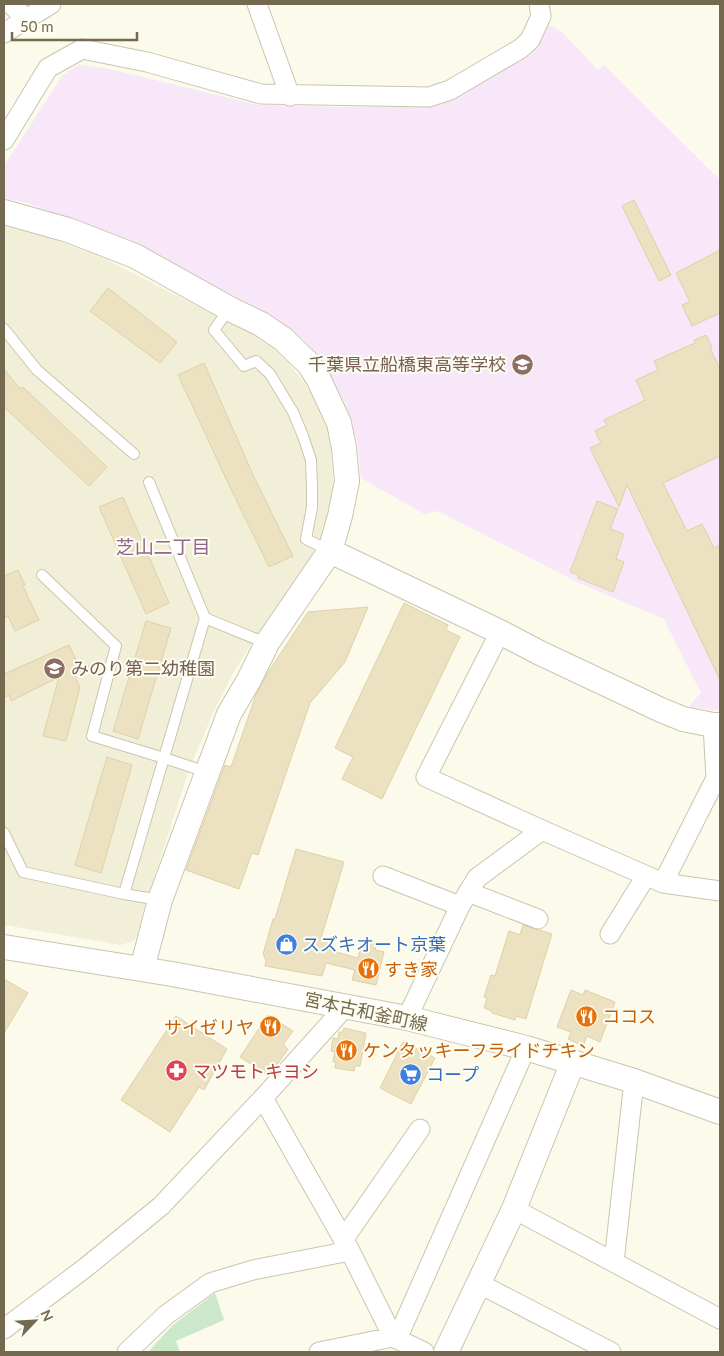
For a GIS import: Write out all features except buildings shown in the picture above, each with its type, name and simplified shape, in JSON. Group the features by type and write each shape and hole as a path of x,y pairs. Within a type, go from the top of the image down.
{"street":[{"path":"11,4 26,19"},
{"path":"4,33 50,4"},
{"path":"257,4 290,96"},
{"path":"4,140 48,68 82,49 147,62 261,94 429,97 450,90 520,49 530,40 541,16 540,4"},
{"path":"4,212 68,230 127,253 261,324 283,339 309,364 320,380 339,423 344,448 347,481 330,551 266,643 249,680 229,714 160,900 142,969"},
{"path":"330,551 661,710 683,719 716,725 716,778 663,883"},
{"path":"500,632 426,776 663,883 720,891"},
{"path":"407,1018 464,899 477,878 542,830"},
{"path":"384,876 538,919"},
{"path":"610,934 646,876"},
{"name":"宮本古和釜町線","path":"4,947 142,969 407,1018 573,1062 634,1081 720,1112"},
{"path":"4,1329 85,1268 161,1206 263,1098 346,1006"},
{"path":"395,1338 526,1048"},
{"path":"446,1352 514,1209 573,1062"},
{"path":"614,1262 634,1081"},
{"path":"263,1098 347,1246 395,1338 424,1352"},
{"path":"128,1352 166,1315 210,1283 347,1246 420,1129"},
{"path":"514,1209 720,1319"},
{"path":"478,1283 611,1352"},
{"path":"318,1352 342,1350 395,1338"}],"lane":[{"path":"230,309 214,330 244,366 256,362 270,374 293,412 310,460 312,507 306,539 330,551"},
{"path":"4,329 37,370 134,454"},
{"path":"124,894 205,618 149,482"},
{"path":"42,575 116,646 92,736 207,772"},
{"path":"205,618 266,643"},
{"path":"4,833 23,872 160,900"}],"shaded area":[{"name":"千葉県立船橋東高等学校","path":"546,23 562,32 598,70 604,65 720,180 720,709 688,707 701,693 664,619 577,582 438,511 424,514 361,478 358,446 351,418 339,391 318,356 306,342 270,314 116,236 27,203 4,198 4,166 62,76 79,65 105,68 258,105 343,107 431,106"},
{"path":"4,225 61,242 105,259 253,334 273,348 288,362 308,388 327,429 331,451 333,481 329,513 323,533 312,555 232,675 214,711 190,767 137,936 133,941 121,945 4,925"}],"green space":[{"path":"215,1293 224,1320 176,1341 180,1352 148,1352 173,1325"}],"place":[{"name":"千葉県立船橋東高等学校","path":"522,364"},
{"name":"みのり第二幼稚園","path":"55,668"},
{"name":"スズキオート京葉","path":"286,944"},
{"name":"すき家","path":"368,969"},
{"name":"ココス","path":"586,1016"},
{"name":"サイゼリヤ","path":"270,1027"},
{"name":"ケンタッキーフライドチキン","path":"347,1050"},
{"name":"マツモトキヨシ","path":"177,1071"},
{"name":"コープ","path":"410,1074"}],"district":[{"name":"芝山二丁目","path":"163,546"}]}
